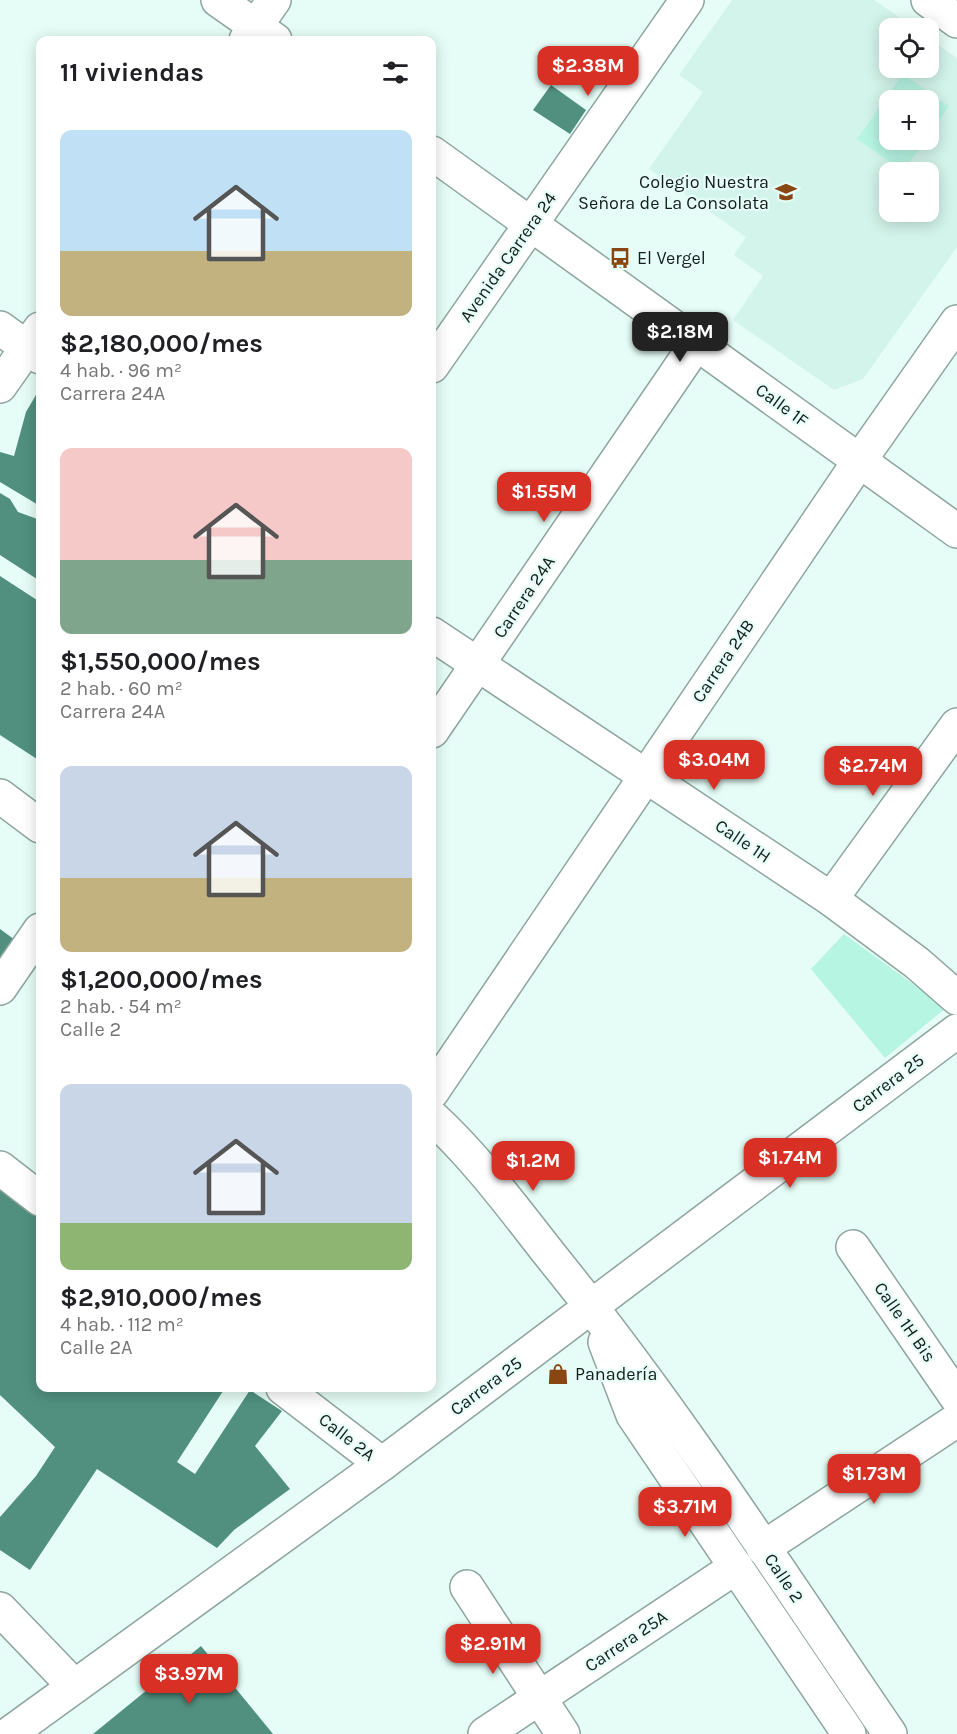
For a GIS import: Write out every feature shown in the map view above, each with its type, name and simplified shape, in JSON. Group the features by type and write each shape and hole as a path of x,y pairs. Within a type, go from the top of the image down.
{"street":[{"path":"218,0 259,36 274,0"},
{"name":"Avenida Carrera 24","path":"436,360 687,0"},
{"path":"928,0 957,21"},
{"name":"Calle 1F","path":"436,156 957,531"},
{"name":"Carrera 24B","path":"436,1086 860,460 957,322"},
{"path":"0,328 36,345 0,386"},
{"name":"Carrera 24A","path":"436,725 697,343"},
{"name":"Calle 1H","path":"436,637 831,899 917,963 957,998"},
{"path":"831,899 957,725"},
{"path":"0,796 36,823"},
{"path":"0,988 36,936"},
{"name":"Carrera 25","path":"9,1734 382,1464 957,1031"},
{"name":"Calle 2","path":"436,1121 474,1160 592,1306 659,1395 890,1734"},
{"path":"0,1168 36,1196"},
{"name":"Calle 1H Bis","path":"853,1247 957,1398"},
{"name":"Calle 2","path":"592,1306 633,1415 849,1734"},
{"name":"Calle 2A","path":"288,1392 382,1464"},
{"path":"763,1548 957,1420"},
{"name":"Carrera 25A","path":"485,1734 736,1567"},
{"path":"467,1587 563,1734"},
{"path":"0,1609 74,1686"}],"shaded area":[{"name":"Colegio Nuestra Señora de La Consolata","path":"732,0 874,0 900,18 879,18 879,78 939,78 939,45 957,58 957,247 863,379 834,390 733,320 763,276 734,255 746,237 649,169 703,92 679,75"}],"green space":[{"path":"900,78 909,78 926,90 892,90"},
{"path":"939,99 949,106 939,120"},
{"path":"879,108 879,150 919,150 910,162 890,162 857,139"},
{"path":"844,934 946,1008 885,1058 811,969"}],"building":[{"path":"551,85 586,110 570,134 533,110"},
{"path":"36,395 36,504 0,482 0,452 14,456 26,412"},
{"path":"0,493 10,499 18,512 36,519 36,578 0,555"},
{"path":"0,576 36,599 36,758 0,735"},
{"path":"0,929 15,940 0,958"},
{"path":"0,1187 36,1211 36,1392 222,1392 177,1462 195,1474 249,1392 253,1392 282,1411 255,1446 290,1489 234,1530 217,1548 97,1469 30,1570 0,1550 0,1517 36,1476 55,1447 0,1395"},
{"path":"201,1646 273,1734 93,1734"}],"place":[{"name":"Colegio Nuestra Señora de La Consolata","path":"786,192"},
{"name":"El Vergel","path":"620,258"},
{"name":"Panadería","path":"558,1374"}]}
